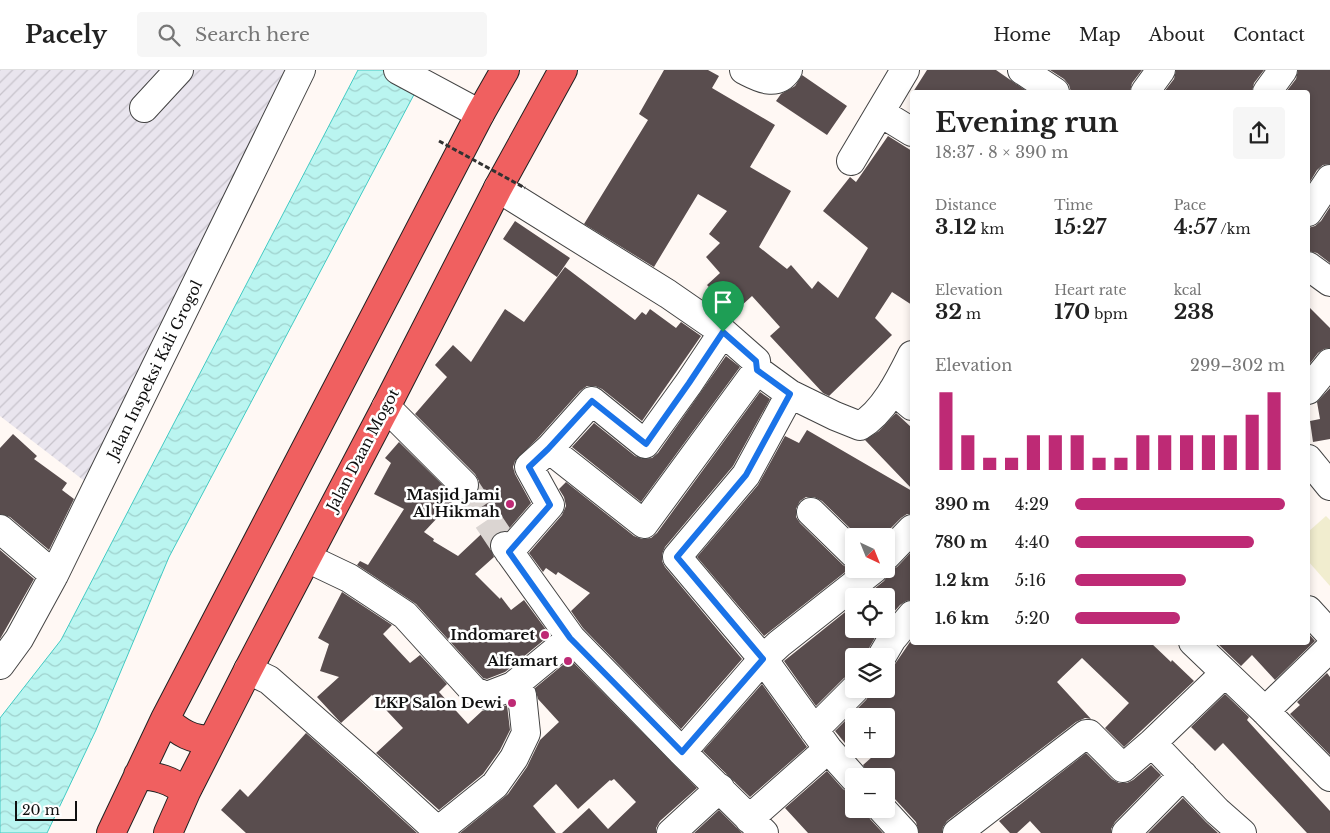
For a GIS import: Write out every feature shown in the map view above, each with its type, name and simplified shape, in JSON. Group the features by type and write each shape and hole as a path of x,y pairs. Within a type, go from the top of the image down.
{"highway":[{"path":"111,833 166,719 473,111 505,70"},
{"name":"Jalan Daan Mogot","path":"168,833 212,740 498,188 564,70"},
{"path":"166,719 186,736 212,740"},
{"path":"138,775 162,778 176,784 186,792"}],"street":[{"path":"144,108 179,70"},
{"name":"Jalan Inspeksi Kali Grogol","path":"0,665 19,639 54,575 301,70"},
{"path":"398,70 473,111"},
{"path":"744,70 761,79 773,81 788,70"},
{"path":"851,161 905,70"},
{"path":"1146,90 1160,70"},
{"path":"1268,90 1283,70"},
{"path":"881,112 910,131"},
{"path":"1310,209 1330,179"},
{"path":"498,188 668,294 723,332 756,361 757,370 644,524 548,449"},
{"path":"1310,267 1330,282"},
{"path":"723,332 646,444 592,401 529,467 550,505 507,549 570,638 757,826 821,740 849,698"},
{"path":"1310,388 1330,363"},
{"path":"757,370 790,394 860,426 903,398 910,365"},
{"path":"790,394 746,475 677,557 763,659 821,740 845,768"},
{"path":"386,407 464,485"},
{"path":"1310,461 1330,486"},
{"path":"811,512 845,541"},
{"path":"0,529 54,575"},
{"path":"895,544 910,531"},
{"path":"307,558 349,578 404,615 474,691 487,696 513,686 570,638"},
{"path":"682,752 763,659 855,578"},
{"path":"1310,612 1330,634"},
{"path":"887,648 910,617"},
{"path":"1196,645 1330,777"},
{"path":"1265,711 1330,648"},
{"path":"248,670 269,680 439,832 495,784 514,758 526,733 522,695 513,686"},
{"path":"957,833 1086,734 1123,768 1152,743 1225,672"},
{"path":"1152,743 1217,811 1242,833"},
{"path":"1126,833 1183,775"},
{"path":"671,833 720,788"},
{"path":"890,818 904,833"}],"path":[{"path":"439,141 526,188"}],"shaded area":[{"path":"0,70 292,70 91,486 0,416"},
{"path":"1326,516 1330,520 1330,586 1310,563 1310,530"}],"water":[{"path":"358,70 427,70 169,557 96,730 47,833 0,833 0,718 61,640"}],"building":[{"path":"664,70 708,70 719,76 712,88 775,125 750,167 791,191 759,247 787,269 791,265 812,289 818,281 838,298 868,248 823,211 850,177 856,182 888,136 910,150 910,304 892,292 875,318 892,335 829,396 823,393 770,336 780,327 752,296 740,307 728,294 721,300 707,285 720,273 706,257 720,243 709,234 727,211 698,194 654,267 584,224 648,120 639,114"},
{"path":"927,70 996,70 1025,90 914,90"},
{"path":"1050,70 1142,70 1132,83 1130,90 1070,90 1064,79"},
{"path":"1176,70 1264,70 1254,83 1252,90 1166,90 1174,79"},
{"path":"1298,70 1330,70 1330,164 1323,165 1317,170 1310,182 1310,90 1288,90 1296,79"},
{"path":"802,75 847,106 827,135 776,101 781,94 795,86"},
{"path":"1330,207 1330,263 1317,253 1310,251 1310,227 1321,221"},
{"path":"515,221 570,258 557,277 503,239"},
{"path":"565,267 635,320 642,312 646,315 650,309 676,328 681,322 701,336 642,421 602,389 595,386 587,386 580,391 515,461 513,467 515,474 531,503 507,531 496,533 491,539 490,548 494,557 475,574 500,599 501,597 511,610 524,600 550,635 505,672 487,679 483,678 416,604 357,565 360,561 368,565 404,509 374,494 391,463 385,458 399,442 456,498 424,532 434,539 433,541 458,556 493,523 474,497 479,489 479,481 475,474 415,414 447,377 435,365 453,345 471,362 505,309 524,322"},
{"path":"1310,308 1330,328 1330,348 1318,353 1310,363"},
{"path":"726,356 740,367 641,502 572,447 594,423 635,456 643,459 652,458 658,453"},
{"path":"1330,388 1330,439 1313,442 1310,421 1320,419 1317,402"},
{"path":"760,392 770,399 733,466 665,547 662,554 662,561 665,567 742,659 681,729 583,628 571,611 590,593 558,572 556,575 546,568 543,572 529,553 562,515 566,506 564,497 559,489 566,482 634,536 642,539 651,538 657,533"},
{"path":"896,413 910,426 910,487 865,440 879,431"},
{"path":"807,430 910,490 910,514 901,518 891,528 850,528 822,501 814,497 806,497 800,501 796,509 796,517 845,566 845,572 764,636 697,557 758,485 785,436 799,443"},
{"path":"13,434 37,456 34,459 67,483 62,490 74,499 49,550 10,517 0,514 0,448"},
{"path":"0,550 34,579 0,639"},
{"path":"910,553 910,600 900,605 895,611 895,588 875,588 886,578 895,578 895,568"},
{"path":"342,592 392,625 383,634 410,663 420,655 447,684 439,692 468,724 482,711 493,711 507,705 510,730 500,750 483,774 439,810 376,753 403,728 372,695 341,723 317,697 339,677 320,671 329,644 318,638"},
{"path":"845,612 845,638 875,638 869,648 845,648 845,678 816,706 784,661"},
{"path":"1310,635 1315,641 1275,680 1252,655 1241,666 1219,645 1310,645"},
{"path":"910,642 910,645 1153,645 1194,681 1124,747 1105,728 1129,703 1082,658 1057,682 1091,719 1085,718 1076,722 947,821 942,833 919,833 916,822 895,799 895,768 865,768 863,765 871,758 895,758 895,708 858,708 867,698 895,698 895,664"},
{"path":"570,659 697,788 660,821 656,828 656,833 562,833 589,808 608,829 636,802 614,779 610,780 578,809 556,784 533,806 556,833 460,833 508,794 527,767 540,740 559,722 538,699 535,688"},
{"path":"1327,673 1330,677 1330,755 1290,714 1300,705 1297,702"},
{"path":"762,684 807,747 750,797 703,751"},
{"path":"1225,694 1249,717 1247,720 1330,811 1330,833 1307,833 1223,743 1215,751 1191,727"},
{"path":"845,721 845,743 835,731"},
{"path":"306,733 417,833 246,833 221,810 240,789 248,797"},
{"path":"1086,753 1112,779 1119,783 1127,783 1133,780 1151,765 1161,775 1115,822 1111,833 1041,833 1030,821 1017,833 1010,833 999,821"},
{"path":"827,771 845,790 845,818 870,818 883,833 808,833 785,808"},
{"path":"1183,798 1218,833 1148,833"},
{"path":"719,810 742,833 694,833"}],"tunnel":[{"path":"464,485 505,546"}],"place":[{"name":"Masjid Jami Al Hikmah","path":"510,504"},
{"name":"Indomaret","path":"545,635"},
{"name":"Alfamart","path":"568,661"},
{"name":"LKP Salon Dewi","path":"512,703"}],"route":[{"path":"723,332 756,361 757,370 790,394 746,475 677,557 763,659 682,752 570,638 509,552 550,505 529,467 592,401 646,444 723,332"}]}
